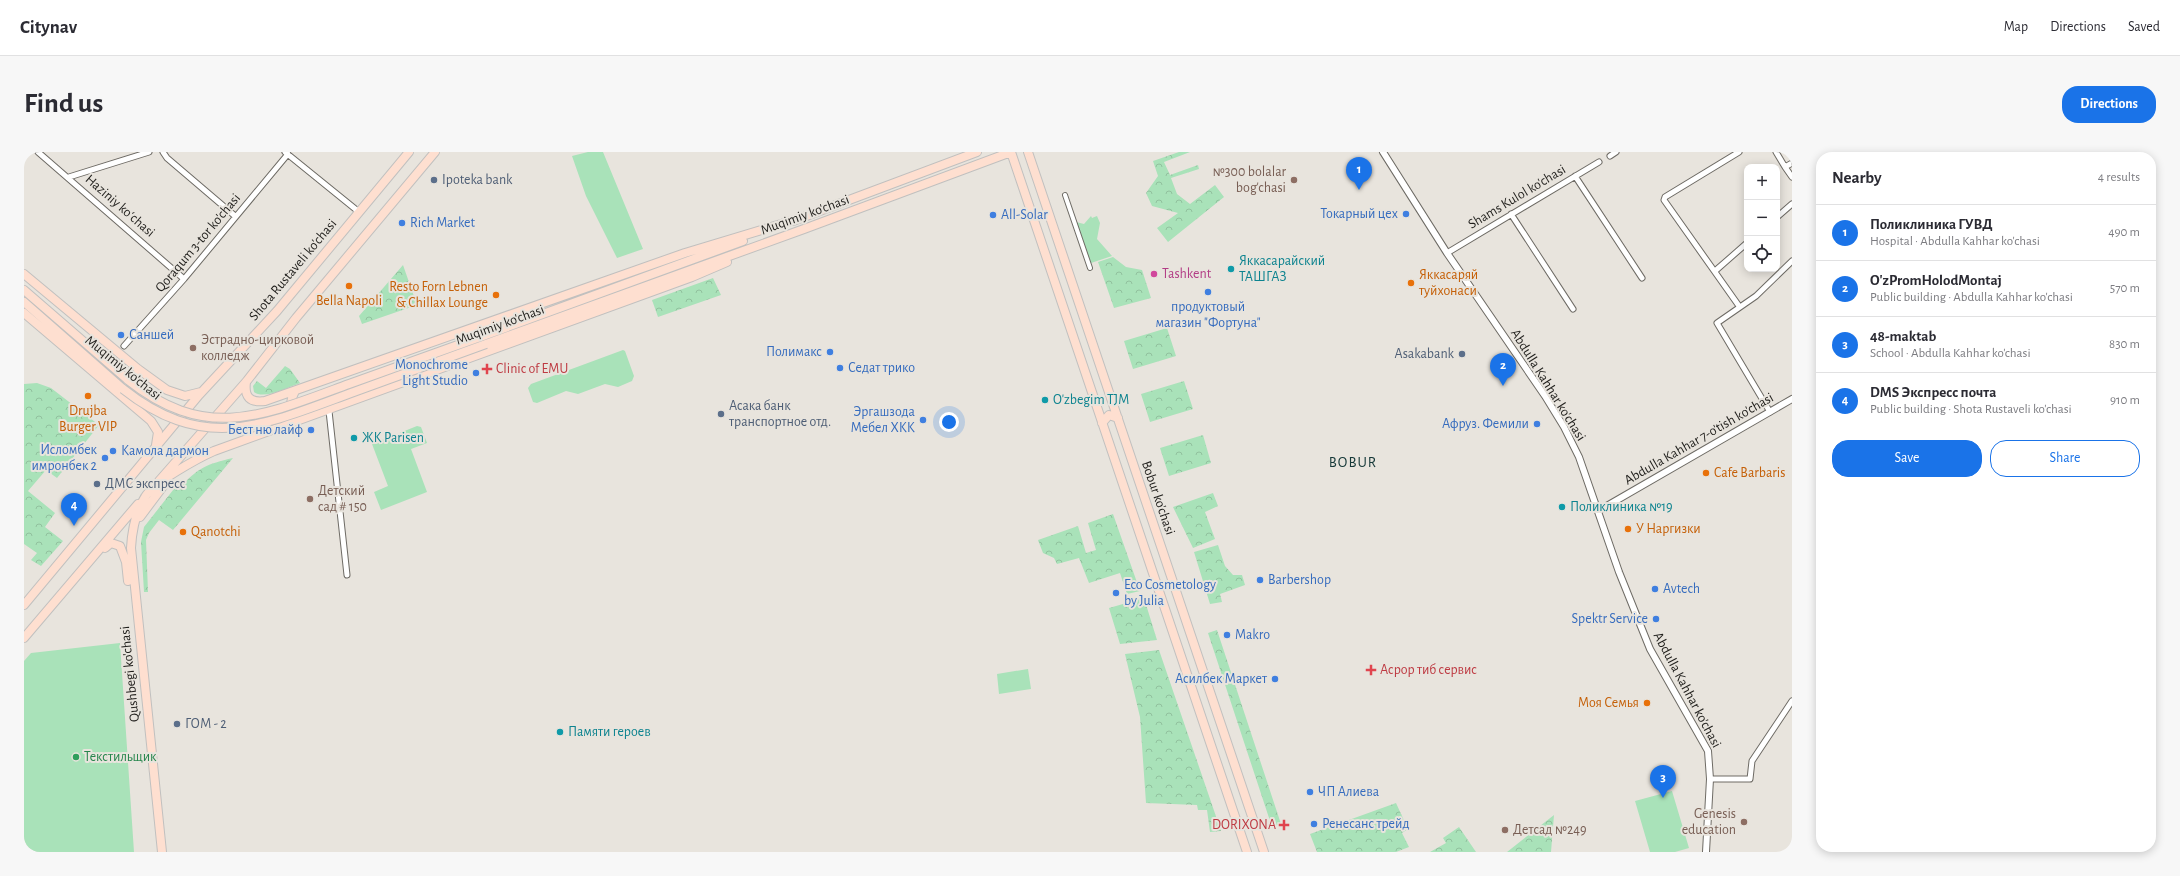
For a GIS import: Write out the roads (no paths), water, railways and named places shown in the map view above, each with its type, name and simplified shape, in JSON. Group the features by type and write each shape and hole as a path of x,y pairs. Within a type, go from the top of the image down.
{"main road":[{"name":"Shota Rustaveli ko'chasi","path":"24,605 203,390 277,311 409,152"},
{"path":"24,638 145,496 246,382 296,318 435,152"},
{"name":"Muqimiy ko'chasi","path":"24,290 149,396 180,411 214,418 249,417 277,410 483,336 977,152"},
{"name":"Muqimiy ko'chasi","path":"24,302 138,400 169,418 204,427 240,428 270,422 804,229 1011,152"},
{"name":"Bobur ko'chasi","path":"1011,152 1247,852"},
{"name":"Bobur ko'chasi","path":"1028,152 1264,852"},
{"path":"906,178 911,184 909,190"},
{"path":"246,382 246,394 254,402 265,401 680,255 798,219"},
{"path":"145,496 174,474 205,455 329,411 692,277 804,229"},
{"path":"24,274 138,369 174,394 190,396 203,390"},
{"path":"24,314 156,427 159,438 155,447"},
{"path":"118,394 127,392 134,386 138,378 138,369"},
{"path":"295,391 291,408 297,416 305,419"},
{"path":"1102,423 1109,415 1118,418"},
{"path":"132,536 140,516 174,474"},
{"name":"Qushbegi ko'chasi","path":"145,496 135,518 132,536 134,587 162,852"},
{"name":"Qushbegi ko'chasi","path":"77,575 87,568 108,544 114,543 120,546 126,562 157,852"}],"street":[{"name":"Haziniy koʻchasi","path":"38,152 69,177 184,279"},
{"path":"69,177 150,152"},
{"path":"163,152 167,158 235,216"},
{"name":"Abdulla Kahhar ko'chasi","path":"1383,152 1447,253 1564,427 1579,457 1650,649 1706,746 1709,756 1710,779 1706,852"},
{"path":"1610,156 1616,152"},
{"path":"1739,152 1665,197 1664,200 1739,306"},
{"path":"1776,152 1792,177"},
{"path":"287,153 359,212"},
{"name":"Qoraqum 3-tor ko'chasi","path":"124,346 184,279 287,153"},
{"name":"Shams Kulol ko'chasi","path":"1447,253 1599,162"},
{"path":"1785,167 1792,163"},
{"path":"1575,176 1642,278"},
{"path":"1065,195 1090,268"},
{"path":"1780,214 1792,204"},
{"path":"1511,214 1573,309"},
{"path":"1715,271 1744,246"},
{"path":"1770,412 1717,323 1739,306 1756,296 1792,261"},
{"name":"Abdulla Kahhar 7-o'tish ko'chasi","path":"1598,511 1792,399"},
{"path":"329,411 347,575"},
{"path":"1710,779 1750,779 1752,761 1792,701"}],"place":[{"name":"Ipoteka bank","path":"434,180"},
{"name":"№300 bolalar bog'chasi","path":"1294,180"},
{"name":"Поликлиника ГУВД","path":"1359,190"},
{"name":"Токарный цех","path":"1406,214"},
{"name":"All-Solar","path":"993,215"},
{"name":"Rich Market","path":"402,223"},
{"name":"Яккасарайский ТАШГАЗ","path":"1231,269"},
{"name":"Tashkent","path":"1154,274"},
{"name":"Яккасаряй туйхонаси","path":"1411,283"},
{"name":"Bella Napoli","path":"349,286"},
{"name":"продуктовый магазин \"Фортуна\"","path":"1208,292"},
{"name":"Resto Forn Lebnen & Chillax Lounge","path":"496,295"},
{"name":"Саншей","path":"121,335"},
{"name":"Эстрадно-цирковой колледж","path":"193,348"},
{"name":"Полимакс","path":"830,352"},
{"name":"Asakabank","path":"1462,354"},
{"name":"Седат трико","path":"840,368"},
{"name":"Clinic of EMU","path":"487,369"},
{"name":"Monochrome Light Studio","path":"476,373"},
{"name":"O'zPromHolodMontaj","path":"1503,386"},
{"name":"Drujba Burger VIP","path":"88,396"},
{"name":"O'zbegim TJM","path":"1045,400"},
{"name":"Асака банк транспортное отд.","path":"721,414"},
{"name":"Эргашзода Мебел ХКК","path":"923,420"},
{"name":"Афруз. Фемили","path":"1537,424"},
{"name":"Бест ню лайф","path":"311,430"},
{"name":"ЖК Parisen","path":"354,438"},
{"name":"Камола дармон","path":"113,451"},
{"name":"Исломбек имронбек 2","path":"105,458"},
{"name":"Cafe Barbaris","path":"1706,473"},
{"name":"ДМС экспресс","path":"97,484"},
{"name":"Детский сад # 150","path":"310,499"},
{"name":"Поликлиника №19","path":"1562,507"},
{"name":"DMS Экспресс почта","path":"74,526"},
{"name":"У Наргизки","path":"1628,529"},
{"name":"Qanotchi","path":"183,532"},
{"name":"Barbershop","path":"1260,580"},
{"name":"Avtech","path":"1655,589"},
{"name":"Eco Cosmetology by Julia","path":"1116,593"},
{"name":"Spektr Service","path":"1656,619"},
{"name":"Makro","path":"1227,635"},
{"name":"Асрор тиб сервис","path":"1371,670"},
{"name":"Асилбек Маркет","path":"1275,679"},
{"name":"Моя Семья","path":"1647,703"},
{"name":"ГОМ - 2","path":"177,724"},
{"name":"Памяти героев","path":"560,732"},
{"name":"Текстильщик","path":"76,757"},
{"name":"ЧП Алиева","path":"1310,792"},
{"name":"48-maktab","path":"1663,798"},
{"name":"Genesis education","path":"1744,822"},
{"name":"Ренесанс трейд","path":"1314,824"},
{"name":"DORIXONA","path":"1284,825"},
{"name":"Детсад №249","path":"1505,830"}],"district":[{"name":"BOBUR","path":"1353,462"}]}
